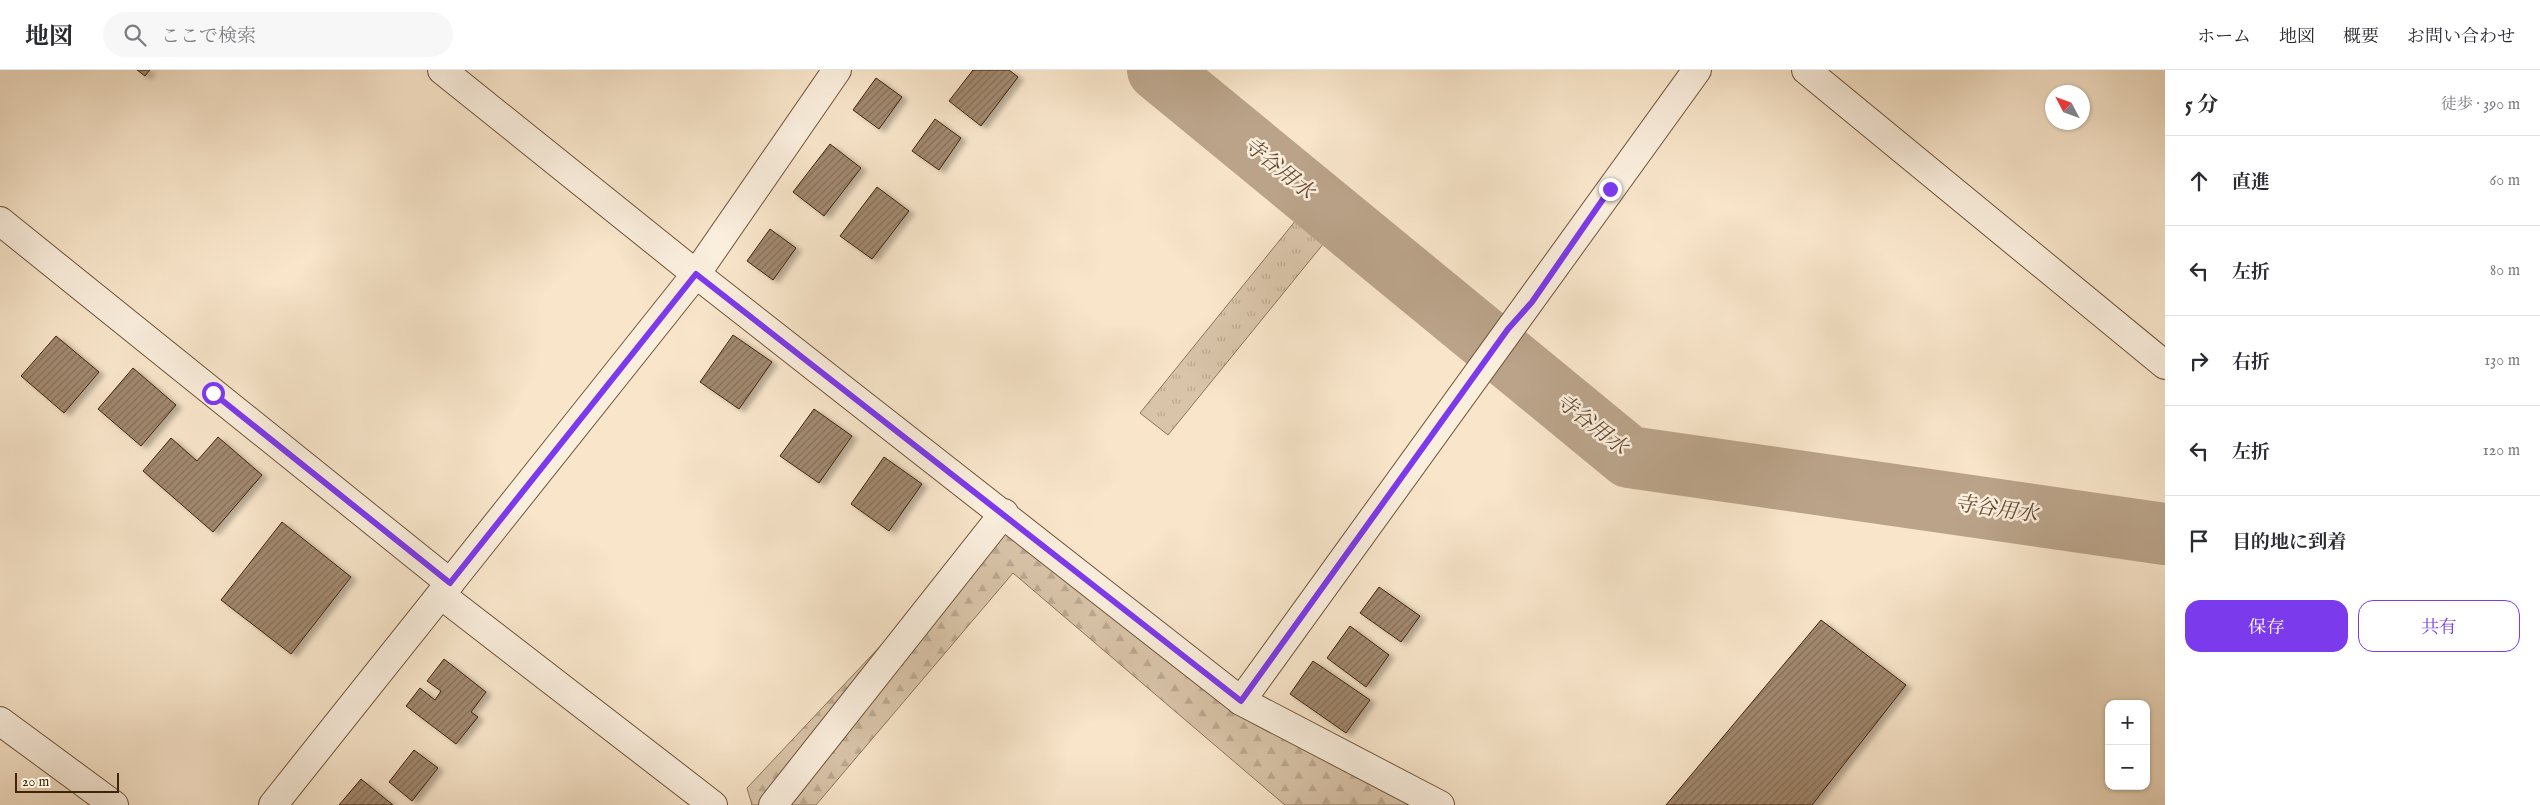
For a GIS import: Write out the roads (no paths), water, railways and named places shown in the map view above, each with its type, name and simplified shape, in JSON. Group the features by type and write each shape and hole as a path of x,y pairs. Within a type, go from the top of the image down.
{"street":[{"path":"442,70 696,274 1004,513 1241,701 1440,805"},
{"path":"273,805 696,274 838,70"},
{"path":"1241,701 1697,70"},
{"path":"1806,70 2165,365"},
{"path":"0,220 446,589 713,805"},
{"path":"773,805 1004,513"},
{"path":"0,721 114,805"}],"waterway":[{"name":"寺谷用水","path":"1158,70 1629,457 2165,534"}]}
